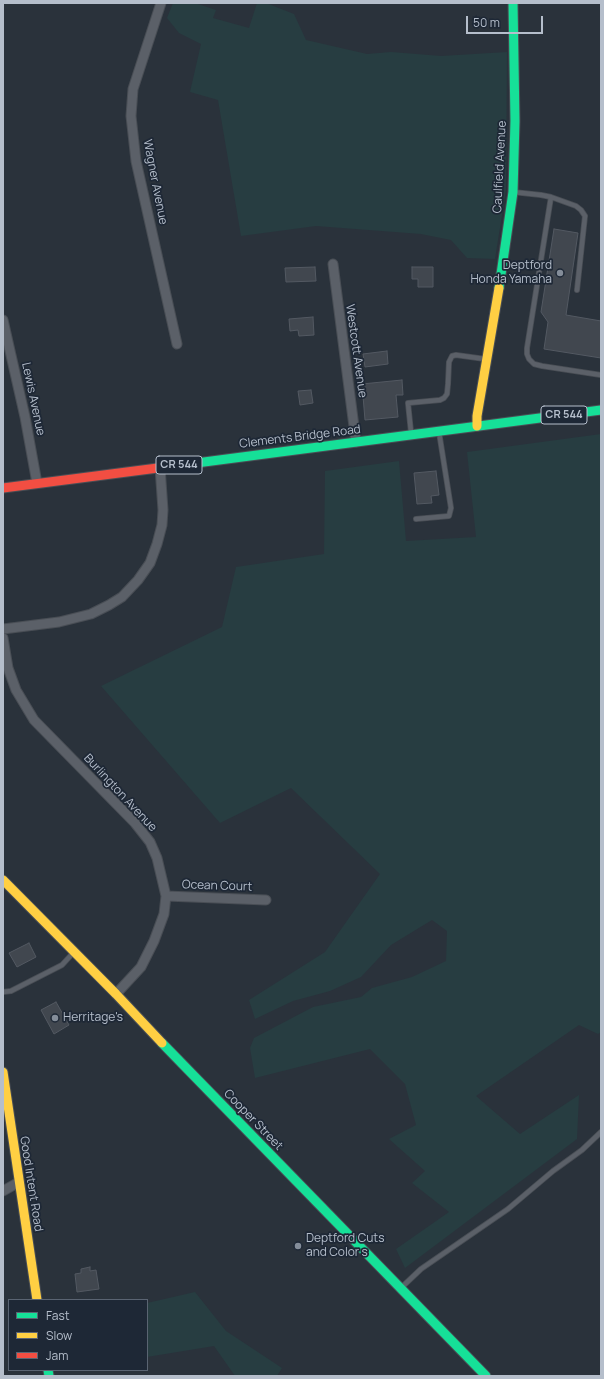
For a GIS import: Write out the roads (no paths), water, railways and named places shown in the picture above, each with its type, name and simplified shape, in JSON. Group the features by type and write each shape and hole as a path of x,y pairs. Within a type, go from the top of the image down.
{"main road":[{"name":"Caulfield Avenue","path":"477,426 477,416 502,271 513,192 515,128 513,3"},
{"name":"Clements Bridge Road","path":"3,488 601,410"},
{"name":"Cooper Street","path":"3,880 116,994 486,1376"},
{"name":"Good Intent Road","path":"3,1072 18,1182 38,1299"}],"street":[{"name":"Wagner Avenue","path":"161,3 134,89 131,116 136,161 177,344"},
{"name":"Westcott Avenue","path":"333,264 356,442"},
{"name":"Lewis Avenue","path":"3,320 25,417 37,483"},
{"path":"3,629 59,622 91,614 122,597 138,580 150,563 157,544 162,525 163,510 160,467"},
{"name":"Burlington Avenue","path":"3,638 10,673 16,690 34,720 136,824 150,842 157,858 166,896 164,914 154,941 141,967 116,994"},
{"name":"Ocean Court","path":"166,896 266,900"},
{"path":"3,1191 18,1182"}],"lane":[{"path":"513,192 541,194 551,197 576,206 585,216 577,290"},
{"path":"551,197 527,354 529,360 534,364 601,375"},
{"path":"411,434 408,403 440,400 444,398 447,394 449,362 452,356 456,355 487,359"},
{"path":"416,519 449,516 451,508 439,431"},
{"path":"3,992 12,991 62,965 74,951"},
{"path":"400,1288 421,1269 508,1209 553,1171 582,1150 601,1132"}],"place":[{"name":"Deptford Honda Yamaha","path":"560,273"},
{"name":"Herritage's","path":"55,1018"},
{"name":"Deptford Cuts and Color s","path":"298,1246"}]}
